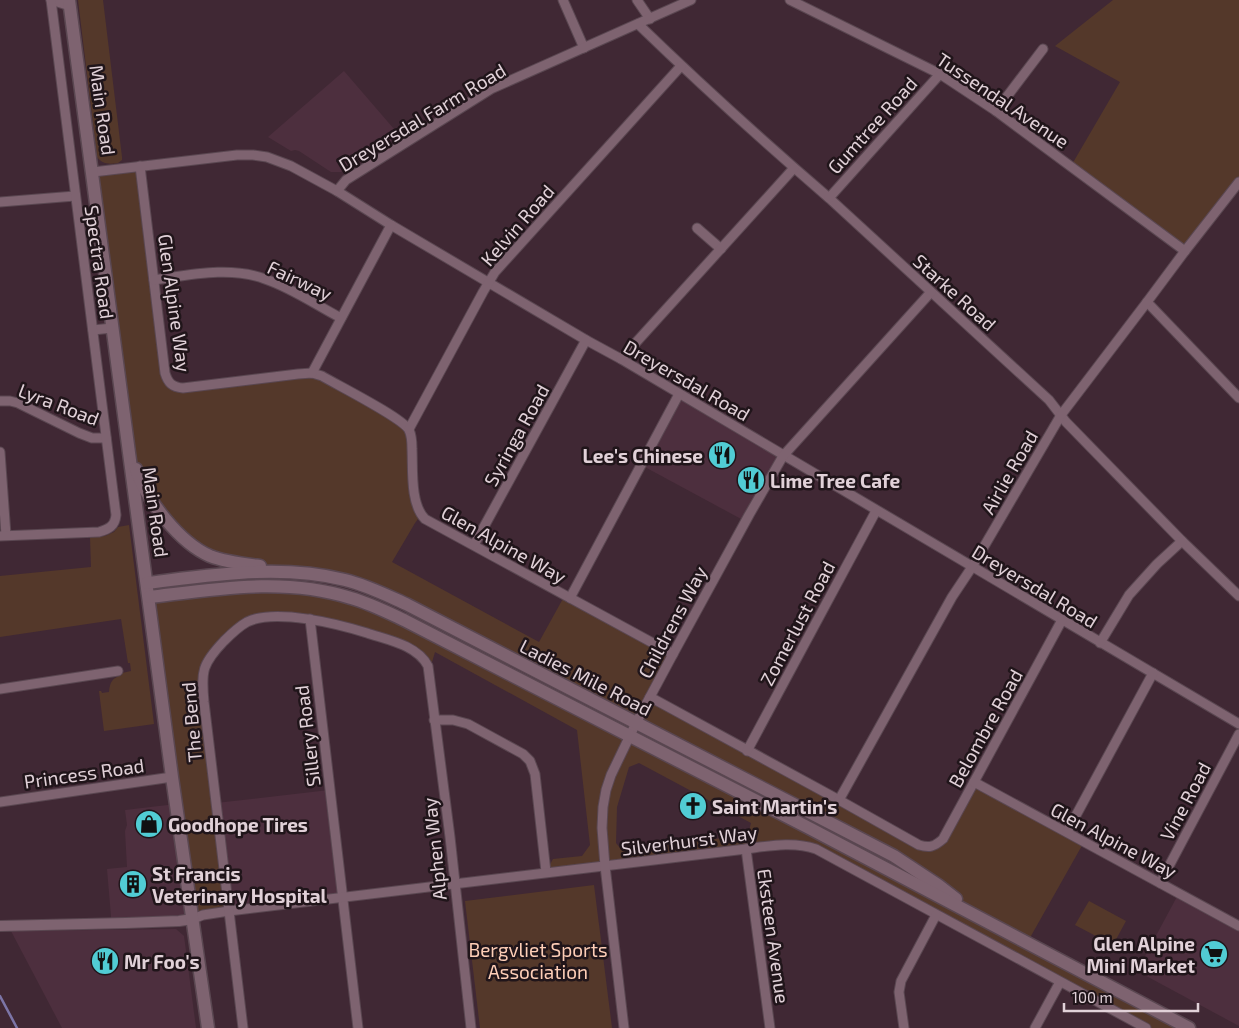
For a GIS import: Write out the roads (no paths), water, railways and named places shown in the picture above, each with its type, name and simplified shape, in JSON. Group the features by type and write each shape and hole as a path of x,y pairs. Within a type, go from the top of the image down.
{"main road":[{"name":"Main Road","path":"70,3 172,777 208,1028"},
{"path":"127,440 138,475 149,496 175,529 193,546 212,557 243,564 302,572"},
{"name":"Ladies Mile Road","path":"147,583 251,572 302,572 345,580 378,591 894,856 938,885 978,916"},
{"name":"Ladies Mile Road","path":"149,596 217,588 268,585 320,590 366,603 404,620 630,736 1190,1028"}],"street":[{"path":"51,0 70,3"},
{"name":"Spectra Road","path":"3,536 99,532 112,526 116,515 51,0"},
{"path":"563,0 584,48"},
{"path":"637,0 650,18"},
{"name":"Dreyersdal Farm Road","path":"336,192 346,180 491,89 692,0"},
{"name":"Tussendal Avenue","path":"790,0 953,82 1185,251"},
{"name":"Starke Road","path":"638,24 681,66 829,198 1049,400 1066,422 1182,541 1239,596"},
{"path":"996,112 1043,49"},
{"name":"Kelvin Road","path":"408,429 495,272 681,66"},
{"name":"Gumtree Road","path":"829,198 940,74"},
{"name":"Dreyersdal Road","path":"93,172 219,156 252,154 267,157 291,166 1239,724"},
{"name":"Glen Alpine Way","path":"140,166 165,373 171,385 183,388 298,374 312,373 322,376 394,417 408,429 411,435 416,504 421,515 427,520 673,654"},
{"path":"620,359 794,168"},
{"name":"Airlie Road","path":"839,800 947,606 1061,415 1239,182"},
{"path":"0,202 75,196"},
{"path":"312,373 391,225"},
{"path":"697,228 721,249"},
{"name":"Fairway","path":"154,280 213,273 244,274 264,278 284,286 341,318"},
{"name":"Childrens Way","path":"624,1028 602,828 603,807 611,775 673,654 748,515 783,456 931,292"},
{"path":"1148,302 1239,398"},
{"path":"93,330 112,328"},
{"name":"Syringa Road","path":"474,545 586,340"},
{"path":"570,598 679,394"},
{"name":"Lyra Road","path":"0,401 18,403 85,436 106,438"},
{"path":"0,452 3,536"},
{"name":"Zomerlust Road","path":"747,751 876,511"},
{"path":"1100,643 1129,595 1157,564 1182,541"},
{"name":"The Bend","path":"243,1028 204,702 202,676 207,660 232,634 248,622 262,617 273,616 343,626 401,644 420,655 428,666"},
{"name":"Sillery Road","path":"310,620 358,1028"},
{"name":"Belombre Road","path":"839,800 919,845 932,846 942,840 1062,620"},
{"name":"Alphen Way","path":"428,666 450,837 470,1028"},
{"path":"0,689 118,672"},
{"path":"1067,832 1153,673"},
{"path":"650,697 839,800"},
{"path":"434,720 453,720 468,724 523,754 530,761 535,774 546,872"},
{"name":"Vine Road","path":"1160,883 1239,734"},
{"name":"Princess Road","path":"0,802 172,777"},
{"name":"Glen Alpine Way","path":"974,782 1239,926"},
{"name":"Silverhurst Way","path":"193,919 229,910 546,872 785,845 807,846 816,849 1146,1028"},
{"name":"Eksteen Avenue","path":"746,849 770,1028"},
{"path":"904,1028 900,992 901,980 936,915"},
{"path":"0,926 126,924 193,919"},
{"path":"1035,1028 1060,982"}],"waterway":[{"path":"0,996 17,1028"}],"place":[{"name":"Lee's Chinese","path":"722,455"},
{"name":"Lime Tree Cafe","path":"751,480"},
{"name":"Saint Martin's","path":"693,806"},
{"name":"Goodhope Tires","path":"149,824"},
{"name":"St Francis Veterinary Hospital","path":"133,884"},
{"name":"Glen Alpine Mini Market","path":"1214,954"},
{"name":"Mr Foo's","path":"105,961"}],"park label":[{"name":"Bergvliet Sports Association","path":"538,960"}]}
